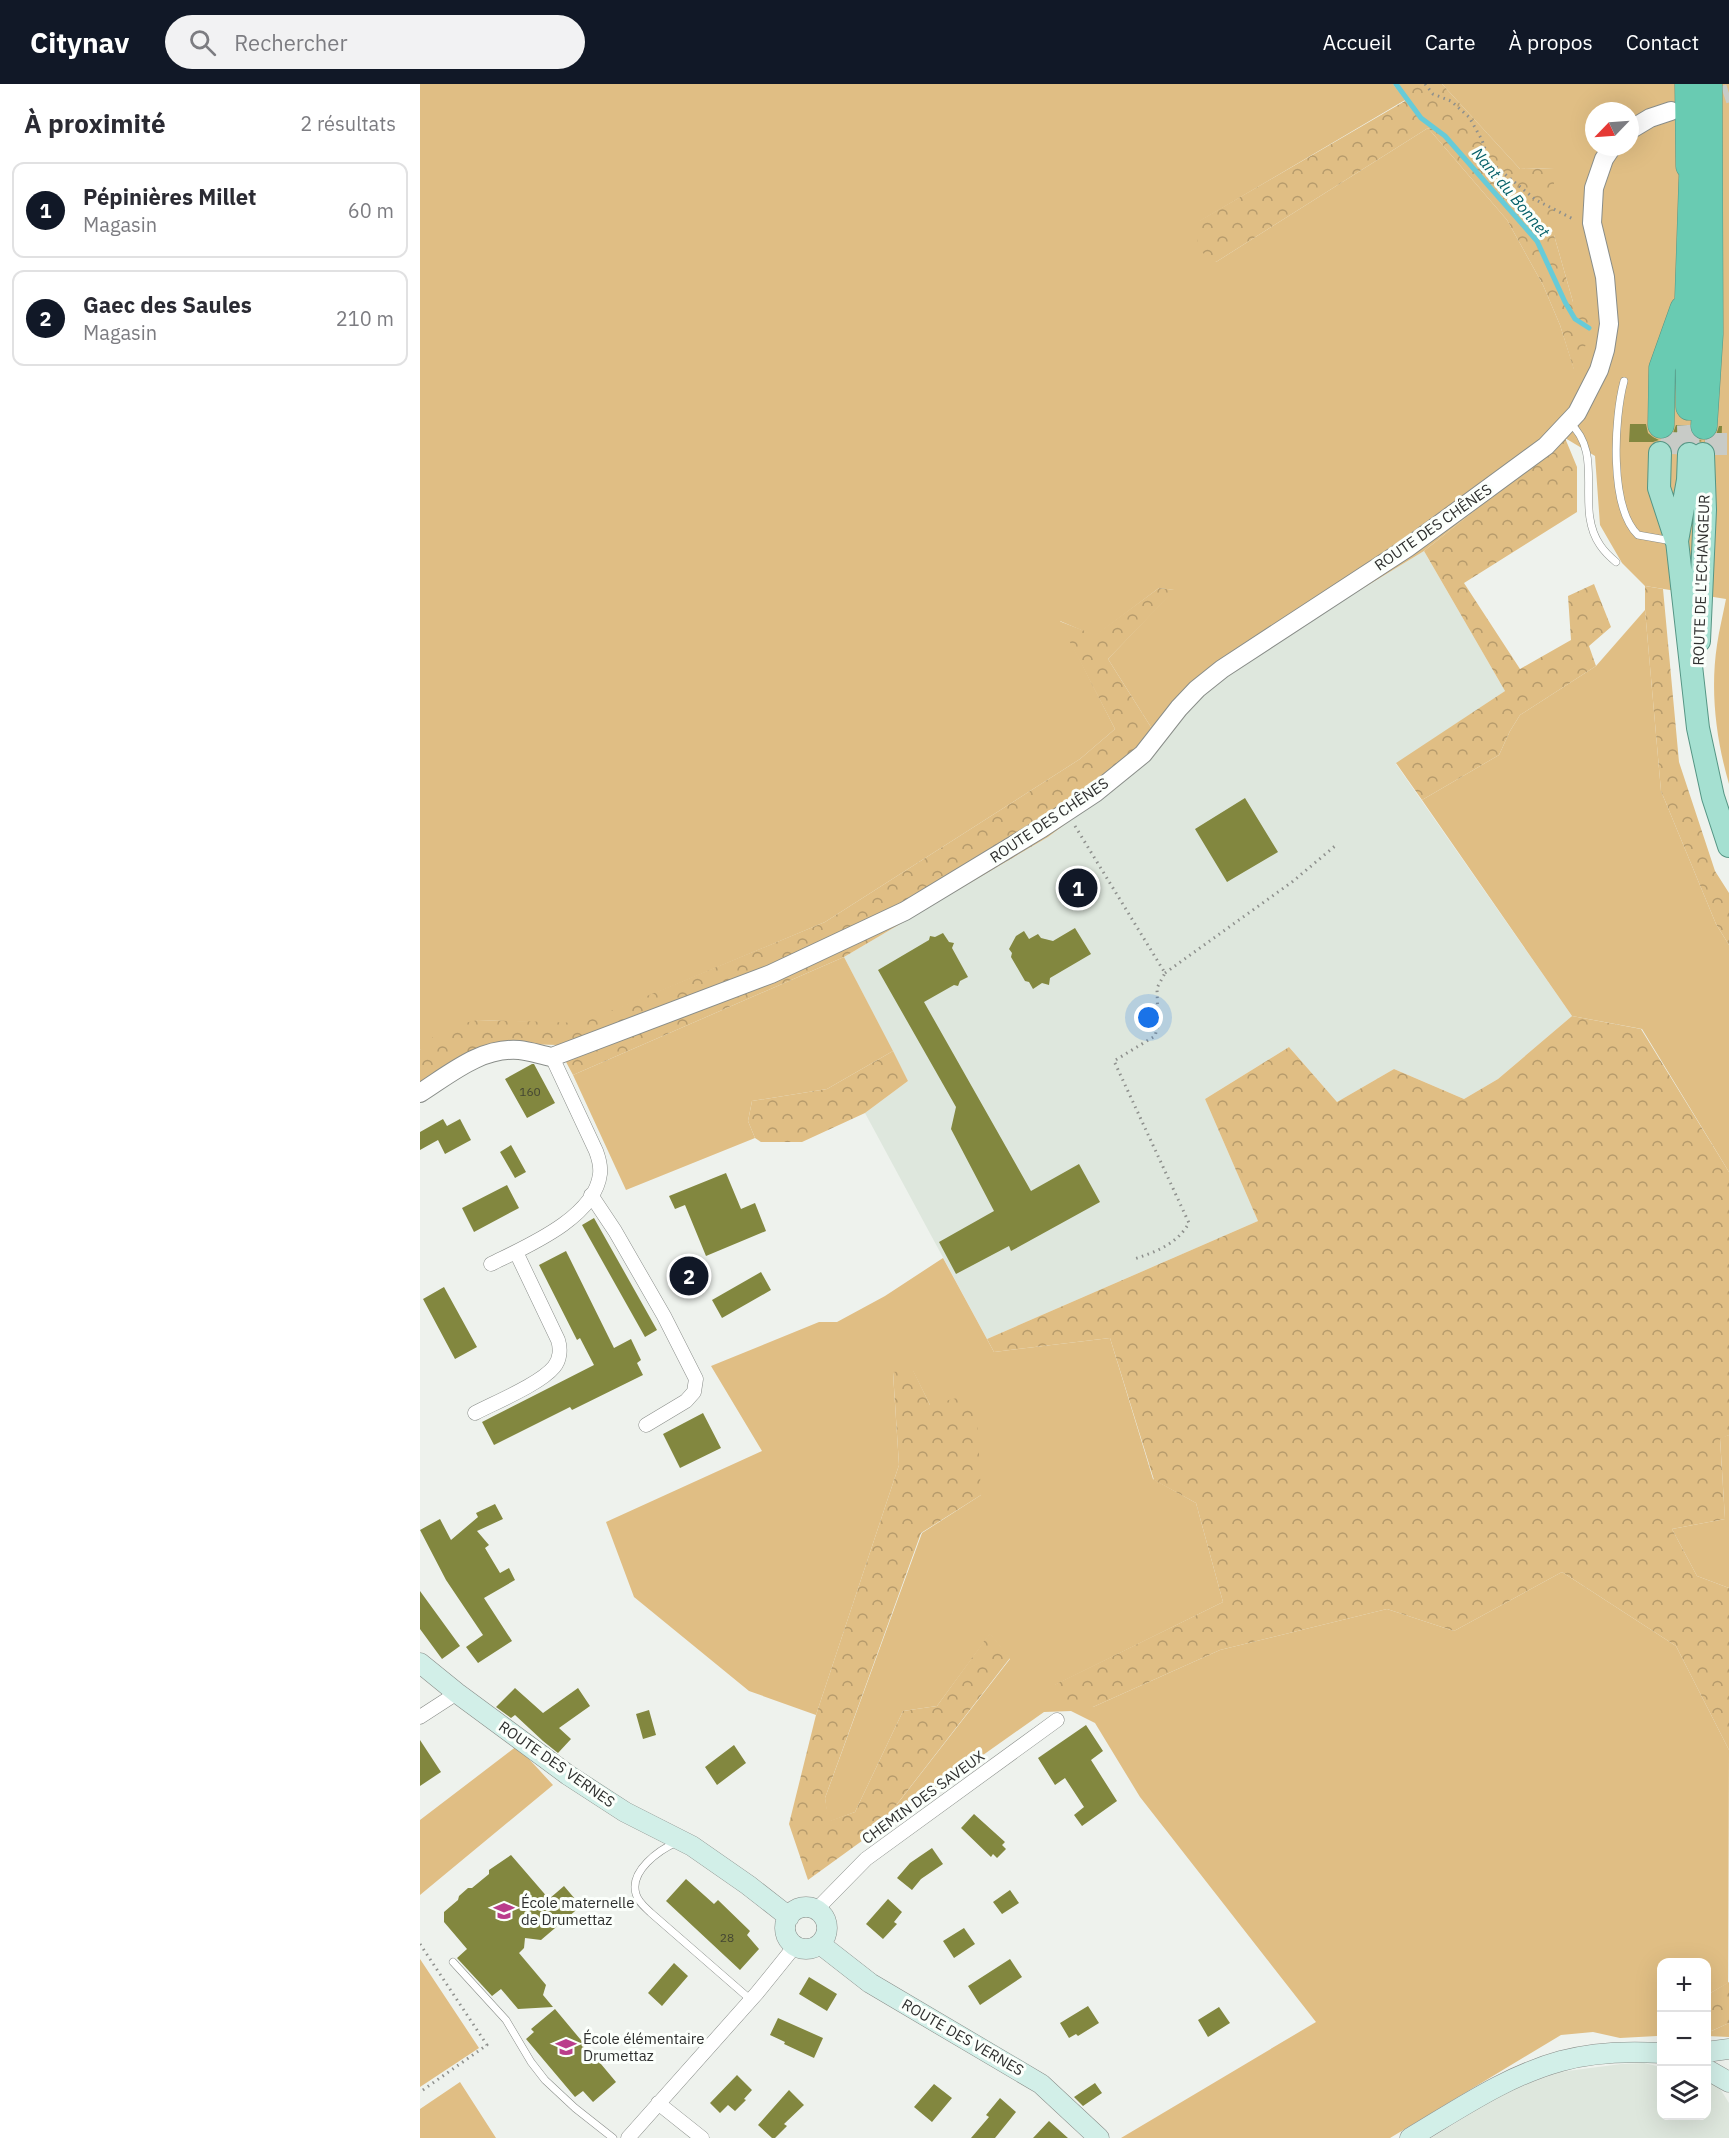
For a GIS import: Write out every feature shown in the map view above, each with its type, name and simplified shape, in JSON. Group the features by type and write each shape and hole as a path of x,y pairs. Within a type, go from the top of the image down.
{"highway":[{"path":"1688,84 1690,226"},
{"path":"1696,84 1688,297 1662,368 1688,425 1710,334 1709,84"},
{"path":"1710,252 1724,84"}],"main road":[{"name":"ROUTE DE L'ECHANGEUR","path":"1695,537 1659,488 1688,454 1695,537 1695,706 1710,786 1729,846"},
{"name":"ROUTE DES VERNES","path":"420,1663 457,1693 550,1760 570,1769 655,1819 687,1843"},
{"path":"687,1843 748,1885 789,1917"},
{"path":"804,1907 816,1910 821,1914 827,1926 824,1939 820,1944 808,1949 795,1946 787,1936 785,1929 789,1917 804,1907"},
{"name":"ROUTE DES VERNES","path":"820,1944 870,1983 1041,2084 1099,2138"},
{"path":"1711,2051 1729,2049"},
{"path":"1410,2138 1492,2089 1545,2066 1590,2055 1657,2053"},
{"path":"1711,2071 1729,2082"}],"street":[{"path":"1639,125 1671,111"},
{"name":"ROUTE DES CHÊNES","path":"552,1057 771,974 905,911 1095,792 1143,754 1179,708 1197,689 1222,669 1407,548 1546,446 1569,422 1590,390 1605,350 1609,324 1605,277 1592,222 1594,188 1606,156"},
{"path":"420,1094 468,1062 486,1054 518,1050 552,1057 596,1151 600,1165 600,1177 581,1208 561,1227 491,1264"},
{"path":"591,1195 608,1217 696,1379 694,1392 686,1401 646,1425"},
{"path":"475,1413 545,1375 556,1365 560,1352 558,1340 516,1252"},
{"path":"420,1717 457,1693"},
{"name":"CHEMIN DES SAVEUX","path":"816,1910 866,1859 1057,1720"},
{"path":"628,2138 751,2000 795,1946"},
{"path":"658,2103 702,2138"}],"lane":[{"path":"1624,381 1617,414 1616,450 1620,493 1627,521 1638,536 1695,537"},
{"path":"1569,422 1579,432 1587,451 1590,511 1594,533 1599,544 1616,562"},
{"path":"687,1843 658,1852 645,1865 636,1882 637,1897 751,2000"},
{"path":"453,1962 506,2020 531,2062 545,2080 575,2108 613,2138"}],"path":[{"path":"1425,84 1433,94 1451,101 1469,117 1482,140 1490,161 1536,200 1578,221 1592,222"},
{"path":"1066,812 1165,973"},
{"path":"1134,1260 1161,1250 1183,1233 1189,1223 1114,1060 1155,1036 1158,1025 1157,988 1165,973 1292,882 1335,846"},
{"path":"420,1944 488,2045 420,2092"}],"shaded area":[{"path":"1424,551 1505,691 1396,764 1572,1016 1498,1079 1464,1099 1394,1069 1337,1102 1289,1047 1205,1099 1258,1221 987,1339 865,1113 908,1081 844,957 1048,837 1144,765 1202,694 1306,623"},
{"path":"1644,2063 1657,2066 1657,2120 1711,2120 1711,2081 1719,2087 1729,2103 1729,2138 1431,2138 1504,2093 1560,2072"}],"green space":[{"path":"420,84 1393,84 1405,100 1200,221 1216,262 1428,128 1507,220 1543,285 1560,325 1574,369 1573,302 1554,235 1554,168 1520,169 1442,84 1729,84 1729,784 1721,750 1714,697 1717,645 1726,599 1645,586 1622,563 1600,525 1595,456 1565,438 1424,551 1306,623 1202,694 1161,743 1108,659 1174,590 1159,588 1095,636 1060,621 1115,729 1080,759 825,922 582,1024 478,1020 420,1050"},
{"path":"1393,84 1442,84 1520,169 1554,168 1554,235 1573,302 1596,323 1574,370 1560,325 1543,285 1507,220 1428,128 1216,262 1197,249 1199,221 1405,101"},
{"path":"1565,438 1577,467 1577,512 1464,583 1520,669 1571,640 1568,596 1594,584 1611,627 1589,646 1596,666 1520,715 1499,755 1422,800 1396,763 1505,691 1424,551"},
{"path":"1645,586 1663,589 1679,762 1715,871 1729,893 1729,945 1716,924 1661,791 1645,610"},
{"path":"1159,588 1175,590 1108,659 1161,743 1144,765 1048,837 844,957 573,1075 557,1045 492,1043 420,1087 420,1050 442,1028 478,1020 582,1023 825,922 1080,759 1115,729 1059,621 1095,635"},
{"path":"1645,610 1661,791 1716,924 1729,945 1729,1172 1642,1029 1572,1016 1422,800 1499,755 1520,715 1596,666"},
{"path":"844,957 893,1051 827,1089 752,1101 748,1121 755,1138 626,1190 573,1075"},
{"path":"1572,1016 1641,1029 1729,1172 1729,1435 1720,1439 1725,1519 1672,1529 1697,1576 1729,1588 1729,1750 1676,1646 1562,1572 1454,1631 1387,1609 1220,1650 1093,1707 1065,1706 1054,1696 1054,1685 1223,1602 1196,1503 1154,1480 1110,1338 994,1352 987,1339 1258,1221 1205,1099 1289,1047 1337,1102 1394,1069 1464,1099 1498,1079"},
{"path":"893,1051 908,1081 865,1113 802,1142 761,1142 755,1138 748,1121 752,1101 827,1089"},
{"path":"943,1258 994,1352 1110,1338 1153,1479 1196,1503 1223,1602 1055,1685 1093,1707 1220,1650 1387,1609 1454,1631 1562,1572 1676,1646 1729,1750 1728,1983 1711,1993 1711,1958 1657,1958 1657,2036 1620,2038 1593,2032 1561,2035 1390,2138 1121,2138 1316,2022 1140,1797 1095,1723 1071,1711 1044,1712 877,1830 1010,1659 990,1634 937,1706 903,1711 855,1812 828,1822 825,1798 922,1533 981,1495 913,1371 893,1373 899,1465 816,1715 749,1691 634,1597 606,1522 762,1451 711,1366 819,1322 837,1322 885,1296"},
{"path":"913,1370 930,1405 976,1393 981,1495 921,1533 825,1798 829,1821 855,1812 903,1711 937,1706 990,1633 1010,1658 877,1830 808,1880 789,1824 816,1715 899,1465 893,1372"},
{"path":"1729,1435 1729,1588 1697,1576 1672,1529 1725,1519 1720,1438"},
{"path":"517,1746 553,1785 420,1895 420,1820"},
{"path":"420,1959 479,2048 420,2087"},
{"path":"1729,1982 1729,2023 1711,2031 1711,2012 1711,1993"},
{"path":"1729,2023 1729,2037 1711,2036 1711,2031"},
{"path":"460,2082 496,2138 420,2138 420,2109"}],"building":[{"path":"1630,424 1646,424 1648,433 1659,440 1629,442"},
{"path":"1676,425 1689,425 1695,438 1702,441 1683,442 1678,446 1676,454 1673,454 1672,446 1662,440 1669,438"},
{"path":"1719,426 1722,426 1721,455 1717,455 1714,446 1704,441 1716,435"},
{"path":"1245,798 1278,852 1227,882 1195,829"},
{"path":"1075,928 1091,954 1050,978 1049,985 1042,983 1033,989 1029,982 1025,981 1011,957 1012,953 1009,949 1016,936 1024,931 1029,939 1038,934 1041,938 1053,941"},
{"path":"943,933 949,942 954,943 952,948 968,977 960,981 958,986 954,985 924,1002 1031,1191 1079,1164 1100,1202 1011,1251 1009,1246 956,1274 939,1242 994,1211 951,1129 956,1107 878,970 929,940 930,936 935,937"},
{"path":"532,1064 555,1103 527,1118 505,1079"},
{"path":"443,1119 447,1126 460,1119 471,1140 445,1154 438,1140 420,1150 420,1132"},
{"path":"511,1145 526,1172 515,1178 500,1152"},
{"path":"726,1173 741,1209 755,1203 766,1231 706,1256 685,1205 675,1209 669,1196"},
{"path":"507,1185 519,1208 474,1232 462,1208"},
{"path":"594,1218 657,1330 645,1337 582,1225"},
{"path":"566,1251 614,1348 631,1339 641,1360 637,1363 643,1375 572,1410 570,1407 494,1445 482,1422 594,1365 580,1338 577,1340 539,1265"},
{"path":"694,1256 710,1284 685,1298 669,1268"},
{"path":"761,1272 771,1290 722,1318 712,1300"},
{"path":"444,1287 477,1347 455,1359 423,1299"},
{"path":"703,1413 721,1448 680,1468 663,1434"},
{"path":"495,1504 503,1519 477,1531 489,1545 485,1548 500,1573 509,1568 515,1580 484,1598 512,1641 478,1663 466,1647 483,1635 446,1580 420,1530 440,1519 451,1540 478,1517 476,1513"},
{"path":"420,1591 460,1646 442,1659 420,1629"},
{"path":"515,1688 543,1713 578,1688 590,1706 559,1728 571,1739 558,1753 515,1715 511,1718 496,1707"},
{"path":"649,1710 656,1735 643,1739 636,1714"},
{"path":"1086,1725 1103,1751 1091,1760 1117,1801 1082,1826 1074,1815 1084,1807 1065,1778 1055,1785 1038,1758"},
{"path":"420,1740 441,1772 420,1786"},
{"path":"734,1745 746,1763 717,1785 705,1767"},
{"path":"974,1814 1005,1842 1002,1845 1006,1849 997,1858 993,1854 991,1857 961,1828"},
{"path":"932,1848 943,1864 921,1879 912,1890 897,1878 910,1863"},
{"path":"511,1855 549,1899 564,1886 581,1906 541,1940 525,1938 524,1948 519,1953 546,1985 543,1995 553,2007 518,2009 501,1989 492,1996 457,1958 467,1949 444,1922 444,1912 458,1900 459,1896 489,1874 489,1870"},
{"path":"686,1879 714,1904 718,1900 750,1931 747,1935 759,1949 740,1970 666,1901"},
{"path":"1010,1890 1019,1903 1002,1914 993,1902"},
{"path":"888,1899 902,1912 894,1922 897,1924 883,1939 866,1924"},
{"path":"964,1928 975,1944 954,1958 943,1941"},
{"path":"1010,1959 1022,1977 980,2005 968,1986"},
{"path":"674,1963 688,1976 662,2006 648,1993"},
{"path":"809,1977 837,1994 827,2011 799,1994"},
{"path":"1088,2006 1099,2023 1078,2036 1076,2034 1069,2038 1060,2023"},
{"path":"1219,2007 1230,2023 1208,2037 1198,2020"},
{"path":"555,2009 616,2082 593,2102 583,2091 575,2097 526,2039 534,2032 531,2029"},
{"path":"778,2018 823,2038 814,2058 770,2035"},
{"path":"737,2075 752,2090 735,2111 728,2105 720,2113 710,2103"},
{"path":"1095,2083 1102,2093 1083,2106 1074,2097"},
{"path":"934,2084 952,2098 932,2122 914,2107"},
{"path":"789,2090 804,2105 784,2124 787,2126 775,2138 772,2138 758,2125"},
{"path":"1000,2098 1016,2112 995,2138 971,2138 989,2117 986,2115"},
{"path":"1049,2121 1068,2138 1033,2138"}],"waterway":[{"name":"Nant du Bonnet","path":"1396,84 1421,118 1445,136 1537,241 1575,319 1589,328"}],"tunnel":[{"path":"1698,103 1729,93"},
{"path":"1671,454 1672,425"},
{"path":"1688,425 1689,454"},
{"path":"1716,426 1716,455"}],"place":[{"name":"Pépinières Millet","path":"1078,888"},
{"name":"Gaec des Saules","path":"689,1276"},
{"name":"École maternelle de Drumettaz","path":"504,1911"},
{"name":"École élémentaire Drumettaz","path":"566,2047"}]}
